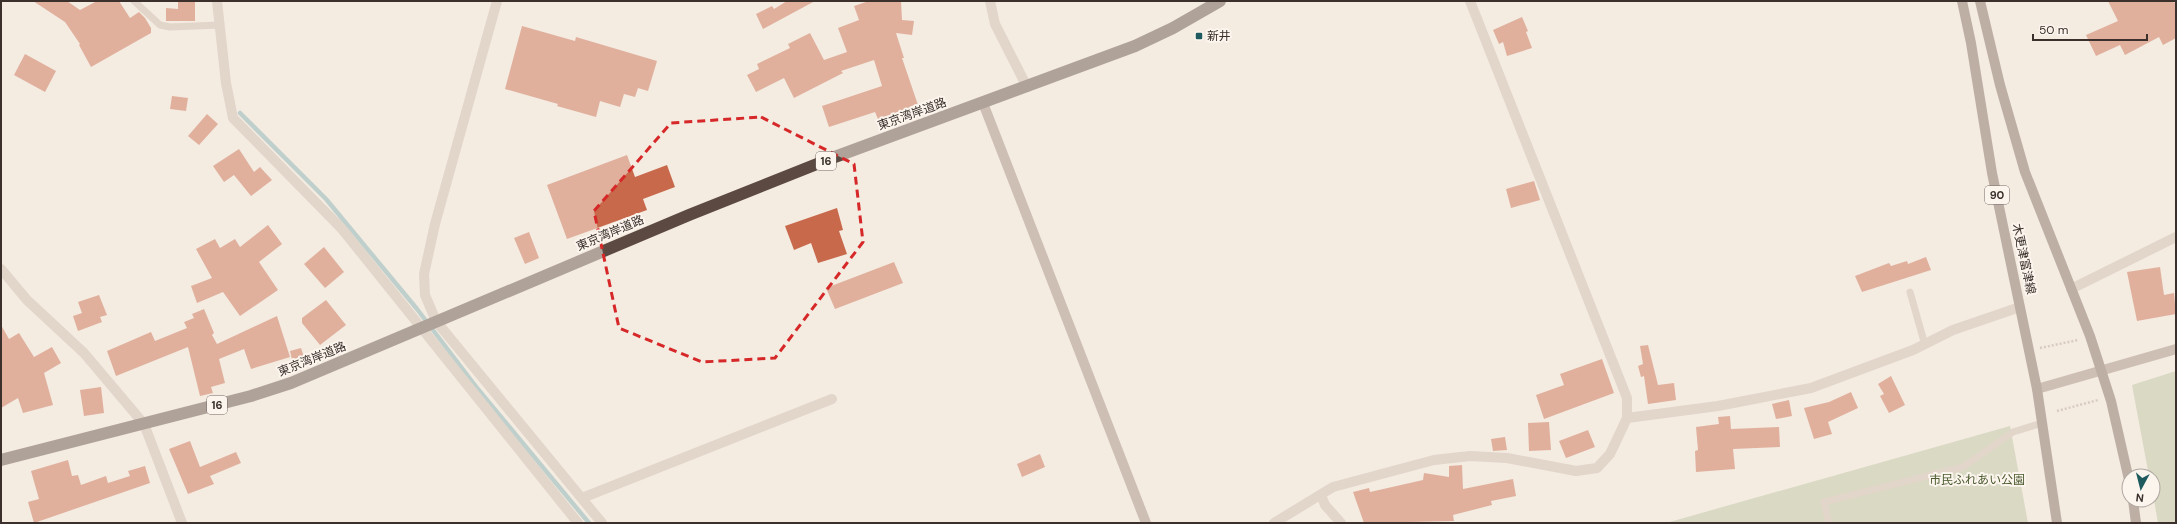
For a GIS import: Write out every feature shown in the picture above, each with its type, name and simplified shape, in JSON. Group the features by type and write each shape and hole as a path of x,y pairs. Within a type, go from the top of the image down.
{"highway":[{"name":"東京湾岸道路","path":"1,460 251,396 291,383 689,214 832,158 1136,46 1173,28 1220,1"}],"main road":[{"name":"木更津富津線","path":"1962,1 1971,43 1992,173 2038,388 2057,523"},
{"path":"1980,1 2000,85 2024,172 2071,289 2101,371 2111,401 2126,468"},
{"path":"2134,508 2136,523"}],"street":[{"path":"217,1 226,83 233,118 342,229 429,324 582,498 602,523"},
{"path":"497,1 435,224 424,274 429,324 578,523"},
{"path":"990,1 995,24 1027,87"},
{"path":"1274,523 1333,487 1434,460 1470,456 1507,458 1576,471 1597,468 1610,454 1627,418 1627,398 1470,1"},
{"path":"982,103 1146,523"},
{"path":"2071,289 2176,237"},
{"path":"1,269 27,300 84,353 144,424 182,523"},
{"path":"1627,418 1718,406 1811,388 1860,371 1925,344 1953,330 2020,307"},
{"path":"2038,388 2176,349"},
{"path":"582,498 832,399"},
{"path":"1321,495 1325,505 1341,523"}],"lane":[{"path":"134,1 160,25 170,27 220,25"},
{"path":"1910,292 1925,344"},
{"path":"1829,523 1824,502 1963,467 2013,432 2042,423"}],"path":[{"path":"2038,349 2080,340"},
{"path":"2057,411 2099,400"}],"highlighted area":[{"path":"761,117 854,164 863,242 775,358 702,362 619,328 594,211 671,123"}],"green space":[{"path":"2176,371 2176,523 2158,523 2155,508 2161,508 2161,468 2148,468 2132,385"},
{"name":"市民ふれあい公園","path":"2010,426 2028,523 1666,523"}],"building":[{"path":"33,1 67,1 80,10 97,1 119,1 130,18 139,12 145,18 151,28 151,33 91,67 79,45 80,44 65,22"},
{"path":"787,1 815,1 763,29 756,14 772,6 774,9"},
{"path":"869,1 901,1 902,20 914,21 912,35 896,33 904,58 902,58 918,105 878,119 875,112 829,127 822,106 882,86 874,60 841,71 843,73 794,98 784,78 756,92 747,75 759,69 757,64 790,48 788,44 810,33 824,60 847,52 838,28 859,20 854,6"},
{"path":"2108,1 2170,1 2176,3 2176,38 2163,45 2159,37 2125,55 2120,45 2096,56 2086,35 2118,21"},
{"path":"178,2 195,2 195,21 166,21 166,8 178,9"},
{"path":"1522,17 1528,31 1526,32 1532,48 1507,56 1503,42 1499,44 1493,30"},
{"path":"522,26 575,41 576,37 657,61 648,91 638,88 635,97 624,94 620,107 600,101 596,117 557,106 558,104 505,89"},
{"path":"25,54 56,71 45,92 14,75"},
{"path":"172,96 188,98 186,111 170,109"},
{"path":"207,114 218,124 199,145 188,136"},
{"path":"239,149 254,172 260,167 272,180 251,196 234,175 224,182 213,166"},
{"path":"627,155 635,177 667,165 675,187 643,199 647,210 567,239 547,185"},
{"path":"1534,181 1540,200 1511,208 1506,189"},
{"path":"837,208 843,230 839,231 847,254 818,263 811,243 794,250 785,226"},
{"path":"268,225 282,244 259,262 278,290 240,316 223,292 197,303 191,286 212,278 196,249 215,239 220,248 235,239 240,247"},
{"path":"529,232 539,258 525,264 514,238"},
{"path":"324,247 344,272 325,288 304,264"},
{"path":"1926,257 1931,270 1862,292 1855,276 1889,263 1891,266 1907,261 1908,264"},
{"path":"894,262 903,283 835,309 826,288"},
{"path":"2160,267 2164,295 2174,293 2176,314 2137,321 2127,272"},
{"path":"99,295 107,315 100,317 102,322 78,331 73,316 82,313 78,302"},
{"path":"326,300 346,325 320,345 302,323 302,318"},
{"path":"204,309 214,333 212,335 217,344 277,316 290,357 251,369 244,349 219,359 225,383 211,387 213,393 200,396 188,347 116,376 107,351 151,332 155,341 187,328 184,322 194,318 192,314"},
{"path":"1,325 9,339 19,333 34,357 52,347 61,363 44,373 53,405 23,413 18,398 1,408"},
{"path":"1648,345 1658,385 1674,383 1676,400 1648,404 1644,376 1641,377 1638,366 1643,364 1640,346"},
{"path":"301,348 305,360 293,364 290,351"},
{"path":"1602,359 1614,393 1544,419 1536,395 1564,385 1560,374"},
{"path":"1891,376 1905,405 1889,413 1880,396 1884,394 1878,384"},
{"path":"101,387 104,413 84,416 80,390"},
{"path":"1851,392 1858,408 1828,422 1832,434 1814,439 1804,408 1829,402"},
{"path":"1789,400 1792,416 1776,419 1772,404"},
{"path":"1730,416 1731,429 1779,427 1780,447 1733,449 1735,469 1696,472 1695,451 1698,450 1696,427 1719,424 1718,417"},
{"path":"1549,422 1551,450 1529,451 1528,423"},
{"path":"1588,430 1595,447 1566,458 1559,441"},
{"path":"1505,437 1507,450 1493,451 1491,439"},
{"path":"190,441 200,467 236,452 241,463 210,476 214,484 188,494 169,449"},
{"path":"1040,454 1045,467 1022,477 1017,464"},
{"path":"68,460 72,476 78,475 81,485 106,476 108,483 130,476 128,471 145,466 150,483 34,523 28,502 39,499 31,471"},
{"path":"1462,465 1463,489 1513,479 1516,496 1491,501 1492,505 1453,515 1454,521 1364,523 1353,492 1369,488 1370,492 1423,480 1424,473 1449,477 1449,466"}],"waterway":[{"path":"240,113 326,199 417,309 477,388 589,523"}],"place":[{"name":"新井","path":"1199,36"}]}
